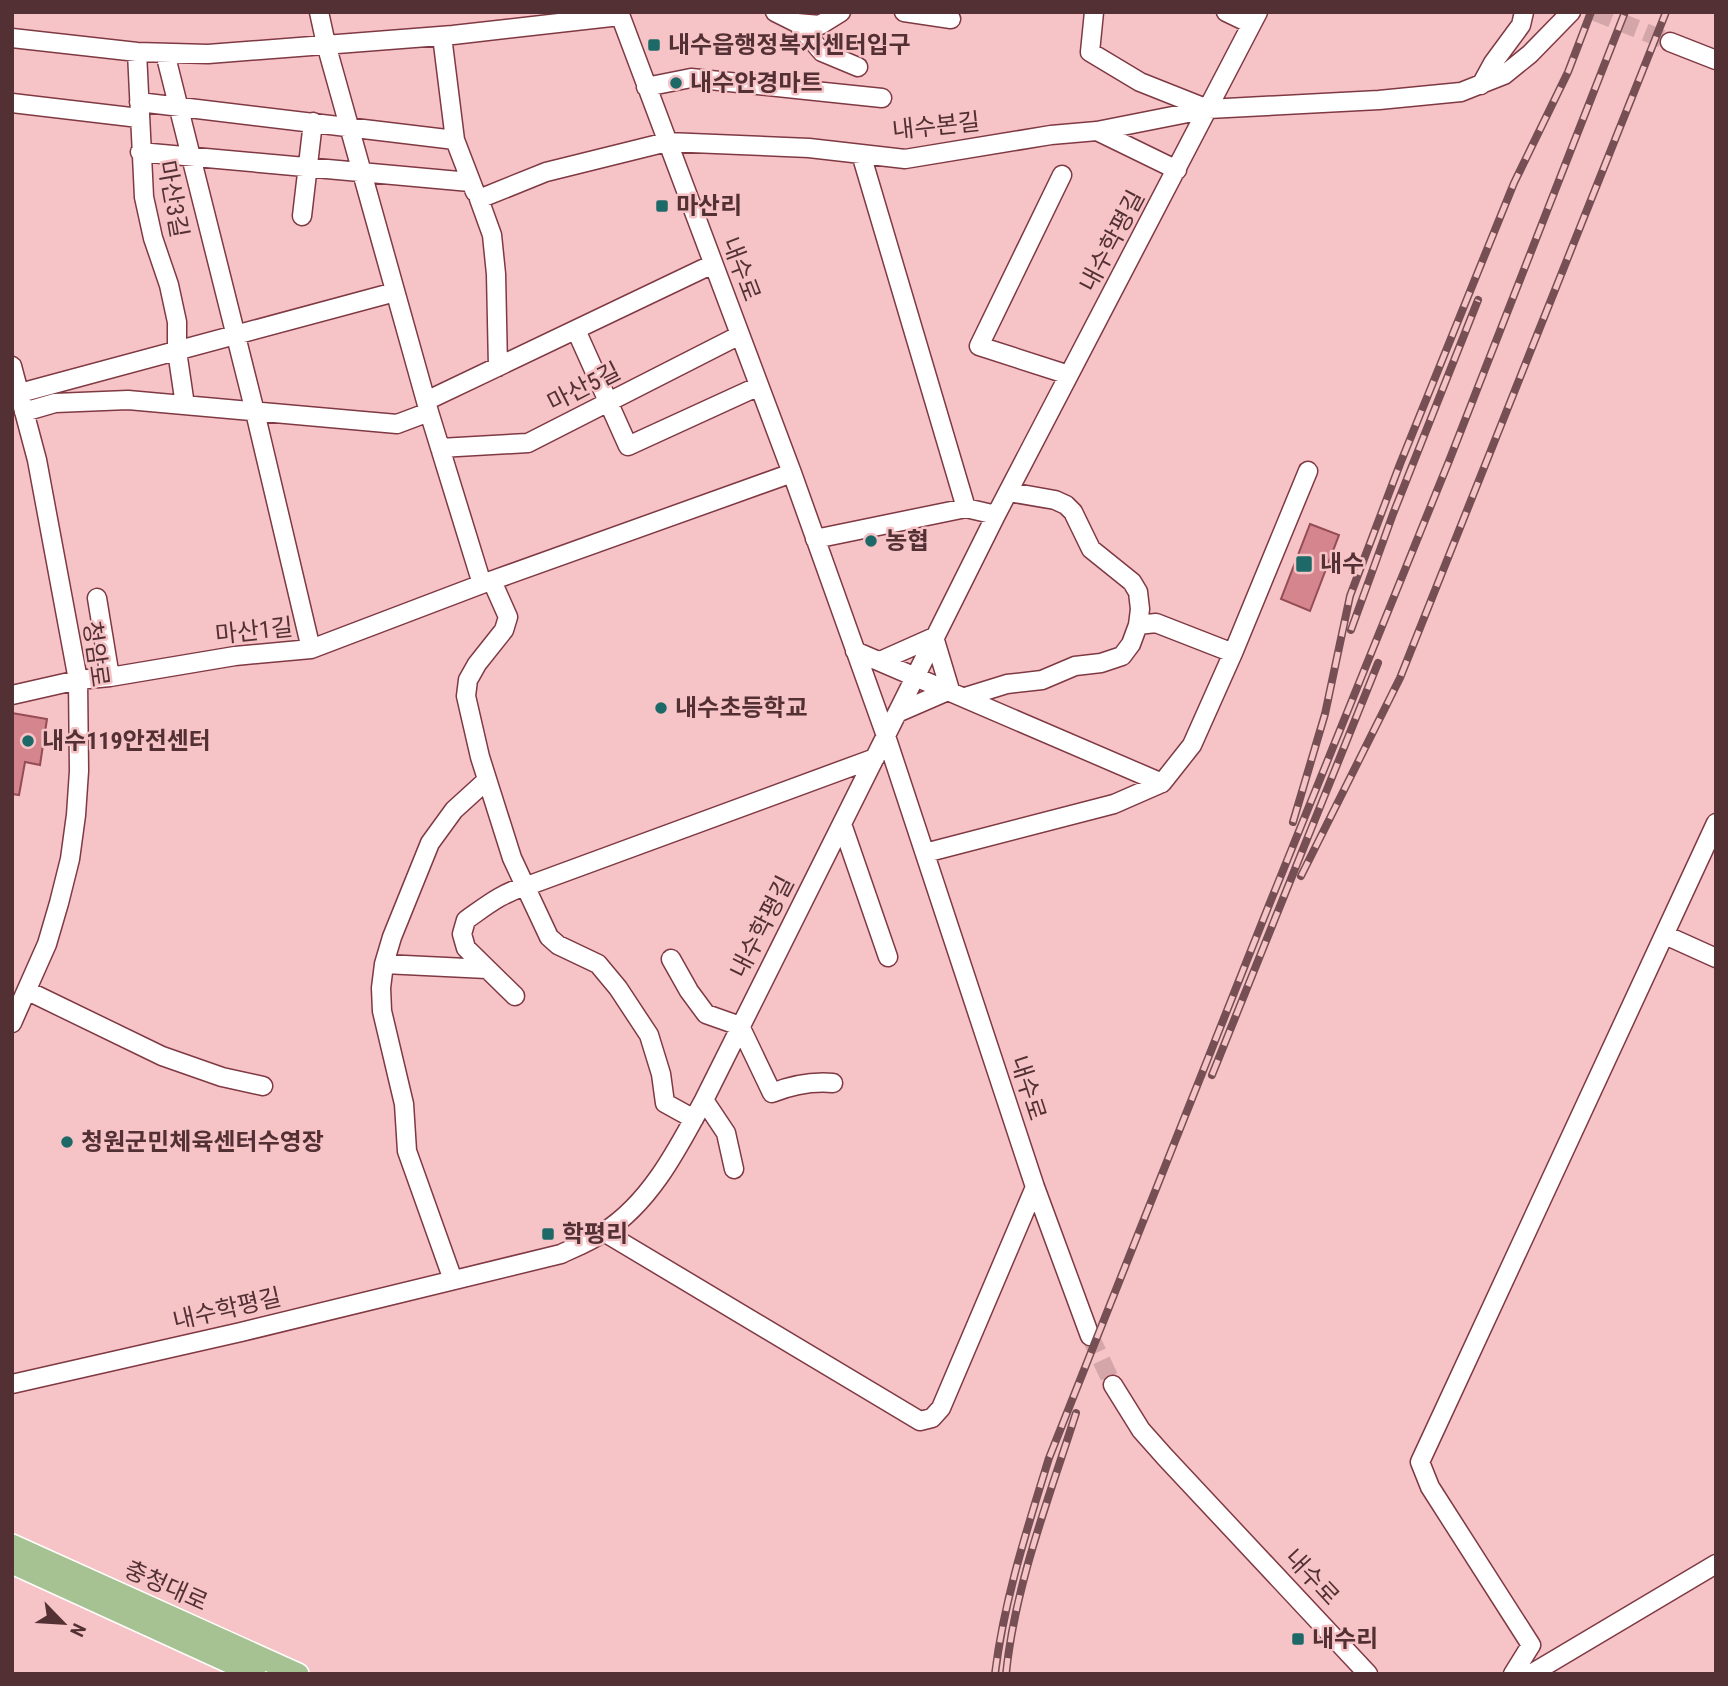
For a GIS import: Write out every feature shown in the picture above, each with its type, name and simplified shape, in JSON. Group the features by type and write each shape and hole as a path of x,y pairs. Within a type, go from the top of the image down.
{"main road":[{"name":"충청대로","path":"12,1545 298,1674"},
{"name":"충청대로","path":"12,1563 255,1674"}],"street":[{"path":"319,12 440,448 487,582 508,617 504,630 468,680 466,696 487,780 512,858 549,937 558,945 598,964 618,988 649,1035 661,1074 665,1103 694,1119"},
{"path":"775,12 797,23 820,25 841,12"},
{"path":"904,12 951,19"},
{"name":"내수본길","path":"1094,12 1090,52 1140,82 1208,109"},
{"path":"1226,12 1255,18"},
{"path":"1481,85 1493,63 1521,25 1524,12"},
{"name":"내수본길","path":"667,142 808,148 905,159 1051,135 1097,131 1208,109 1379,100 1461,92 1504,75 1530,54 1571,12"},
{"path":"12,38 137,52 208,54 442,36 619,14"},
{"name":"내수로","path":"619,14 792,473 886,736 1035,1187 1090,1336"},
{"name":"내수학평길","path":"12,1384 241,1332 561,1254 604,1232 639,1202 657,1179 704,1100 996,515 1255,18"},
{"path":"797,23 822,52 858,67"},
{"path":"442,36 455,141 492,235 496,274 498,367"},
{"path":"1670,41 1716,60"},
{"name":"마산3길","path":"137,52 144,197 177,322 177,351 185,405"},
{"name":"마산3길","path":"164,53 311,649"},
{"name":"내수본길","path":"646,87 691,78 882,97"},
{"path":"12,103 139,110 177,106 455,141"},
{"path":"302,216 313,122"},
{"path":"1097,131 1177,170"},
{"path":"479,199 546,172 667,142"},
{"path":"140,152 470,182"},
{"path":"861,154 966,508"},
{"path":"1062,175 979,346 1069,375"},
{"path":"24,412 55,403 128,400 397,424 498,367 713,264"},
{"path":"15,379 177,351 395,292"},
{"path":"576,330 628,446 759,386"},
{"name":"마산5길","path":"440,448 528,443 740,335"},
{"name":"청암로","path":"12,1023 47,944 70,859 79,771 78,680 37,460 15,379"},
{"path":"925,853 1114,804 1162,783 1192,745 1308,471"},
{"name":"마산1길","path":"12,695 78,680 235,656 311,649 487,582 792,473"},
{"path":"897,713 957,694 1042,680 1075,666 1101,663 1122,656 1131,644 1140,609 1138,592 1132,582 1091,550 1073,512 1066,505 1055,500 1009,492"},
{"path":"815,539 966,508 996,515"},
{"path":"97,598 110,677"},
{"path":"1138,625 1156,623 1233,653"},
{"path":"880,661 934,637 957,694"},
{"path":"855,651 1162,783"},
{"path":"515,996 467,947 462,934 466,920 508,891 875,758"},
{"path":"453,1280 407,1151 404,1104 382,1011 384,964 391,937 430,843 454,810 487,780"},
{"path":"1513,1674 1531,1645 1430,1487 1420,1462 1716,823"},
{"path":"842,824 888,957"},
{"path":"1665,935 1716,958"},
{"path":"671,959 706,1014 740,1026 772,1093 790,1085 816,1081 833,1083"},
{"path":"384,964 487,969"},
{"path":"28,991 162,1056 222,1077 263,1086"},
{"path":"704,1100 726,1133 734,1169"},
{"path":"604,1232 920,1421 932,1418 942,1408 1035,1187"},
{"name":"내수로","path":"1114,1385 1141,1430 1368,1674"},
{"path":"1531,1674 1716,1564"}],"building":[{"path":"1310,524 1339,535 1310,611 1281,599"},
{"name":"내수119안전센터","path":"12,713 47,719 40,765 25,762 19,795 12,794"}],"tunnel":[{"path":"1595,12 1670,42"},
{"path":"1090,1336 1113,1385"}],"railway":[{"path":"1293,822 1325,714 1350,596 1400,464 1514,183 1568,72 1591,12"},
{"path":"995,1674 1010,1592 1049,1458 1449,461 1625,12"},
{"path":"1301,876 1400,678 1666,12"},
{"path":"1351,630 1393,514 1478,300"},
{"path":"1212,1075 1378,663"},
{"path":"1006,1674 1010,1641 1025,1575 1076,1413"}],"place":[{"name":"내수읍행정복지센터입구","path":"654,45"},
{"name":"내수안경마트","path":"676,83"},
{"name":"마산리","path":"662,206"},
{"name":"농협","path":"871,541"},
{"name":"내수","path":"1304,564"},
{"name":"내수초등학교","path":"661,708"},
{"name":"내수119안전센터","path":"28,741"},
{"name":"청원군민체육센터수영장","path":"67,1142"},
{"name":"학평리","path":"548,1234"},
{"name":"내수리","path":"1298,1639"}]}
